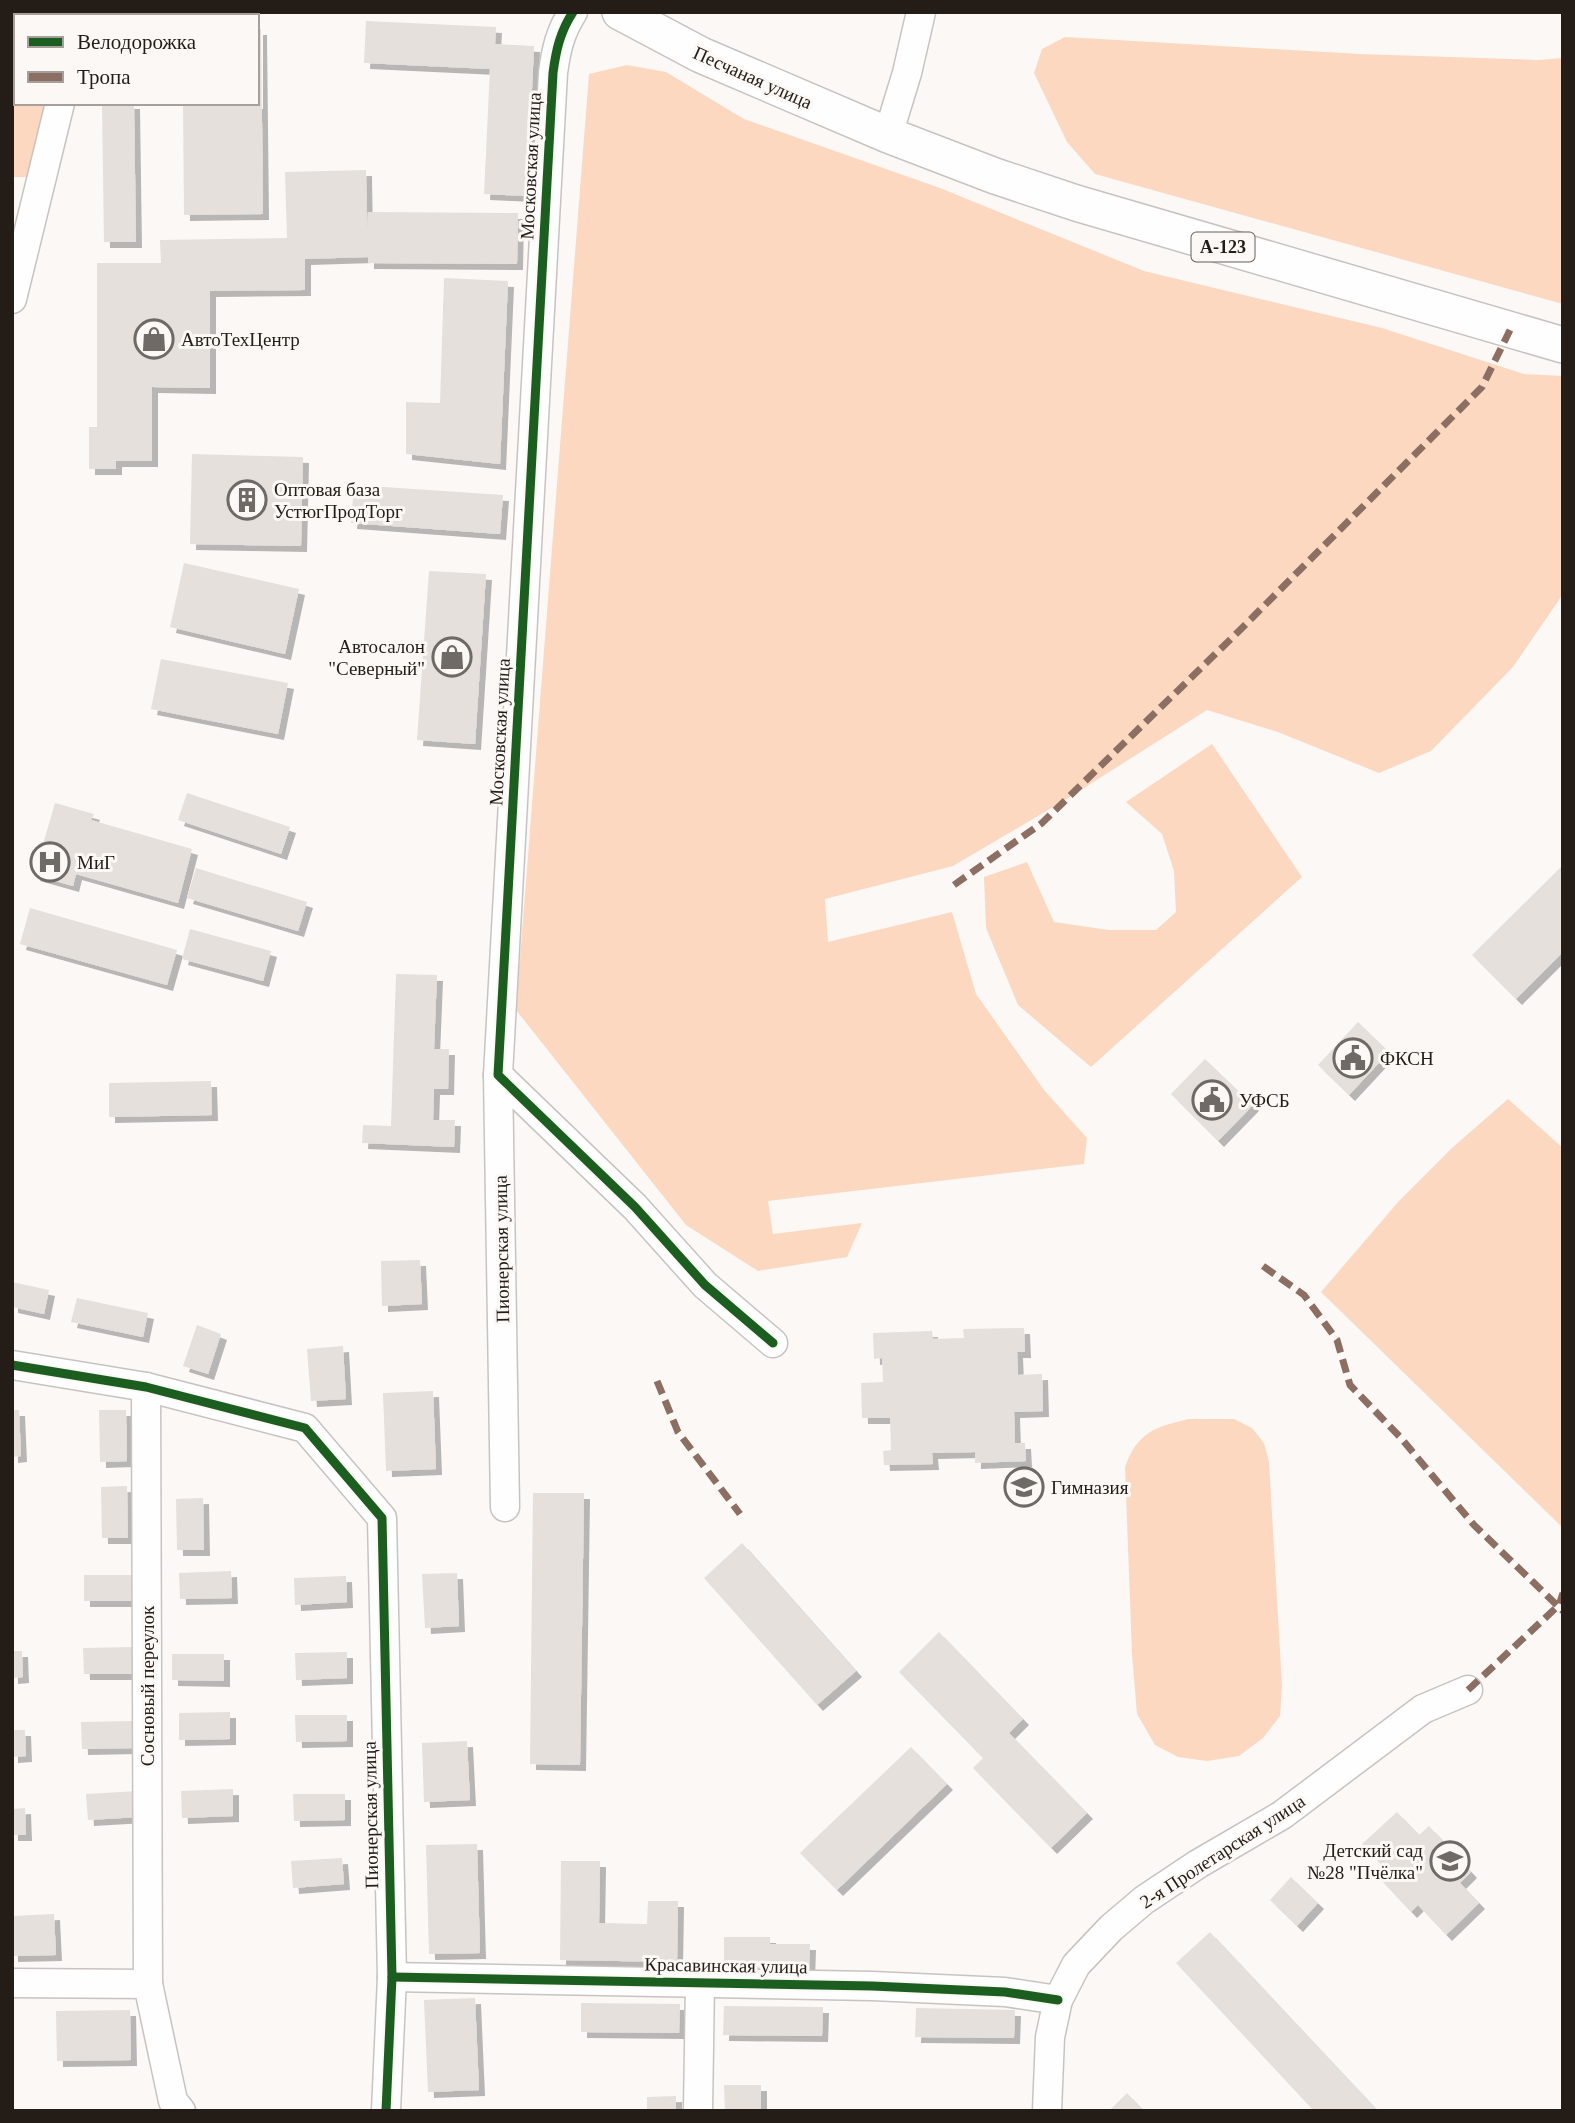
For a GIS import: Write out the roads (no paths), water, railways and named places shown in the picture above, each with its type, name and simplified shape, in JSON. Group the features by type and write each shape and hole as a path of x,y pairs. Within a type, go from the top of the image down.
{"main road":[{"name":"Песчаная улица","path":"620,12 701,55 888,135"},
{"name":"А-123","path":"888,135 995,176 1076,203 1563,345"}],"street":[{"name":"Московская улица","path":"498,1075 553,73 556,49 563,28 573,12"},
{"path":"888,135 907,73 921,12"},
{"path":"12,299 60,105"},
{"path":"498,1075 635,1207 705,1285 773,1343"},
{"name":"Пионерская улица","path":"498,1075 505,1507"},
{"path":"12,1365 146,1387"},
{"name":"Пионерская улица","path":"146,1387 305,1429 382,1518 392,1977 386,2111"},
{"name":"Сосновый переулок","path":"146,1387 148,1984"},
{"name":"2-я Пролетарская улица","path":"1047,2111 1050,2037 1058,2000 1076,1965 1111,1928 1143,1900 1282,1815 1423,1709 1468,1690"},
{"name":"Красавинская улица","path":"392,1977 700,1982 1005,1992 1058,2000"},
{"path":"698,2111 700,1982"},
{"path":"12,1983 148,1984 173,2101 181,2111"}],"place":[{"name":"АвтоТехЦентр","path":"154,339"},
{"name":"Оптовая база УстюгПродТорг","path":"247,500"},
{"name":"Автосалон \"Северный\"","path":"452,657"},
{"name":"МиГ","path":"50,862"},
{"name":"ФКСН","path":"1353,1058"},
{"name":"УФСБ","path":"1212,1100"},
{"name":"Гимназия","path":"1024,1487"},
{"name":"Детский сад №28 \"Пчёлка\"","path":"1450,1861"}]}
